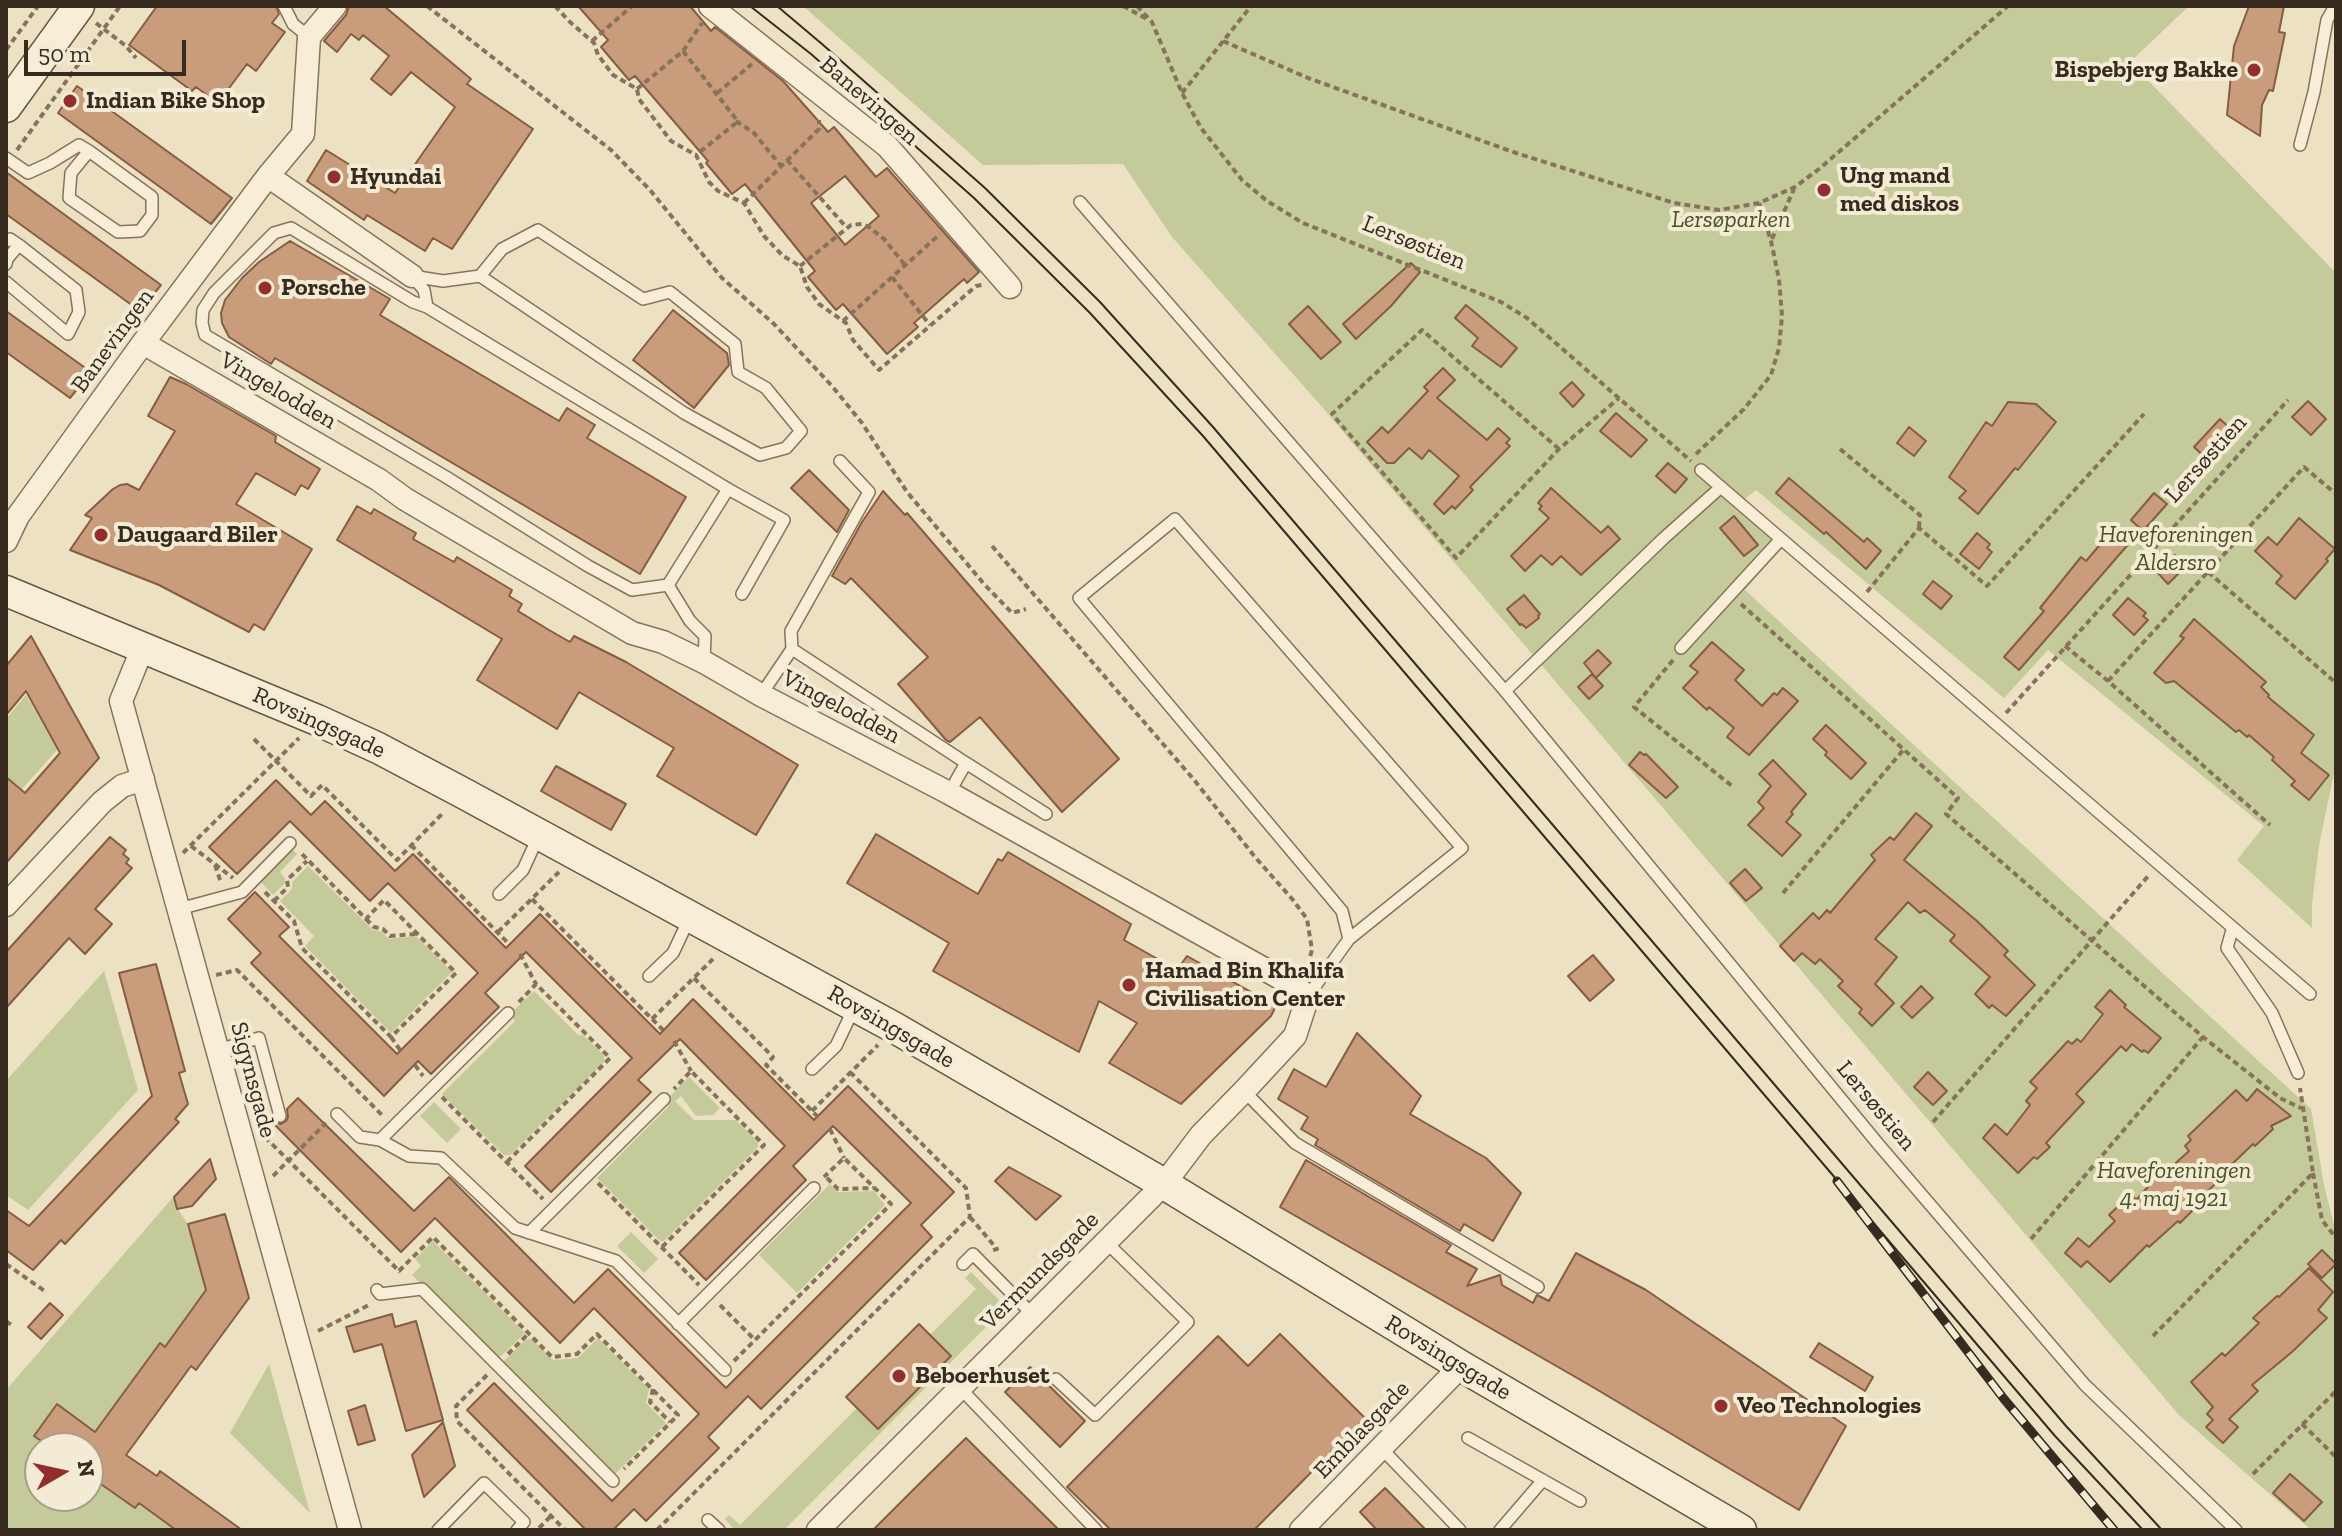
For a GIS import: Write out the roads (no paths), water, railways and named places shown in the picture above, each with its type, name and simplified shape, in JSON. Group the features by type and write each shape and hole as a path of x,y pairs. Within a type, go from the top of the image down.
{"street":[{"path":"309,37 335,6"},
{"path":"6,107 78,8"},
{"name":"Banevingen","path":"713,8 887,146 1007,283"},
{"name":"Banevingen","path":"6,541 18,516 143,343 303,134 309,37"},
{"path":"268,176 412,276"},
{"name":"Vingelodden","path":"143,343 379,480 405,499 632,633 663,642 704,662 949,793 1303,993"},
{"name":"Rovsingsgade","path":"7,593 317,720 378,748 576,854 856,1006 1164,1184 1461,1366 1741,1530"},
{"name":"Sigynsgade","path":"143,647 121,701 350,1530"},
{"path":"6,905 102,802 122,786 143,779"},
{"path":"1164,1184 1201,1135 1295,1036 1303,993"},
{"name":"Vermundsgade","path":"818,1530 1164,1184"},
{"name":"Emblasgade","path":"1301,1530 1461,1366"}],"lane":[{"path":"284,6 293,24 309,37"},
{"path":"2300,145 2314,92 2327,20 2335,6"},
{"path":"8,159 28,173 79,145 89,151 152,197 152,215 140,231 118,232 69,198 71,173 89,151"},
{"name":"Lersøstien","path":"1080,202 1505,691 1879,1145 2085,1385 2236,1530"},
{"path":"668,585 632,590 588,566 446,477 205,335 203,310 214,293 274,233 291,228 784,520 742,594"},
{"path":"412,276 443,281 480,276 684,413 760,455 786,448 801,431 766,388 738,372 735,344 670,292 643,299 538,230 502,249 480,276"},
{"path":"6,241 10,239 19,245 76,290 79,312 68,334 6,282"},
{"path":"6,264 19,245"},
{"path":"412,276 424,290 427,307"},
{"path":"761,695 792,649 791,631 869,492 840,461"},
{"path":"1701,470 2310,994"},
{"path":"1505,691 1721,487"},
{"path":"668,585 728,489"},
{"path":"1303,993 1349,939 1462,848 1175,519 1079,598 1342,911 1349,939"},
{"path":"1681,648 1781,539"},
{"path":"668,585 690,621 705,636 704,662"},
{"path":"792,649 1046,814"},
{"path":"949,793 966,763"},
{"path":"499,894 523,870 539,835"},
{"path":"179,909 242,892 290,843"},
{"path":"649,976 673,953 690,916"},
{"path":"2232,930 2227,948 2272,1013 2298,1073"},
{"path":"812,1069 836,1046 856,1006"},
{"path":"380,1140 508,1013"},
{"path":"218,1050 259,1038 280,1116"},
{"path":"1244,1091 1295,1143 1538,1287"},
{"path":"529,1233 664,1099"},
{"path":"337,1114 360,1137 380,1140 409,1156 441,1158 515,1228 616,1261 725,1370"},
{"path":"678,1324 814,1188"},
{"path":"1056,1379 1095,1415 1188,1322 1106,1242"},
{"path":"963,1264 973,1254 1033,1315"},
{"path":"377,1290 380,1294 422,1289 613,1481"},
{"path":"960,1388 1096,1530"},
{"path":"1468,1438 1580,1501"},
{"path":"1381,1448 1460,1530"},
{"path":"1500,1530 1543,1480"},
{"path":"438,1530 484,1483 524,1522 517,1530"},
{"path":"708,1520 719,1530"}],"tram line":[{"path":"750,6 811,54 974,198 1090,313 1203,436 2055,1436 2143,1530"},
{"path":"777,6 985,188 1100,302 1213,427 2066,1426 2162,1530"}],"railway":[{"path":"1837,1181 2004,1399 2114,1530"}],"place":[{"name":"Bispebjerg Bakke","path":"2254,70"},
{"name":"Indian Bike Shop","path":"70,101"},
{"name":"Hyundai","path":"334,177"},
{"name":"Ung mand med diskos","path":"1824,190"},
{"name":"Porsche","path":"265,288"},
{"name":"Daugaard Biler","path":"101,535"},
{"name":"Hamad Bin Khalifa Civilisation Center","path":"1129,985"},
{"name":"Beboerhuset","path":"899,1376"},
{"name":"Veo Technologies","path":"1721,1406"}],"park label":[{"name":"Lersøparken","path":"1731,220"},
{"name":"Haveforeningen Aldersro","path":"2176,549"},
{"name":"Haveforeningen 4. maj 1921","path":"2174,1185"}]}
